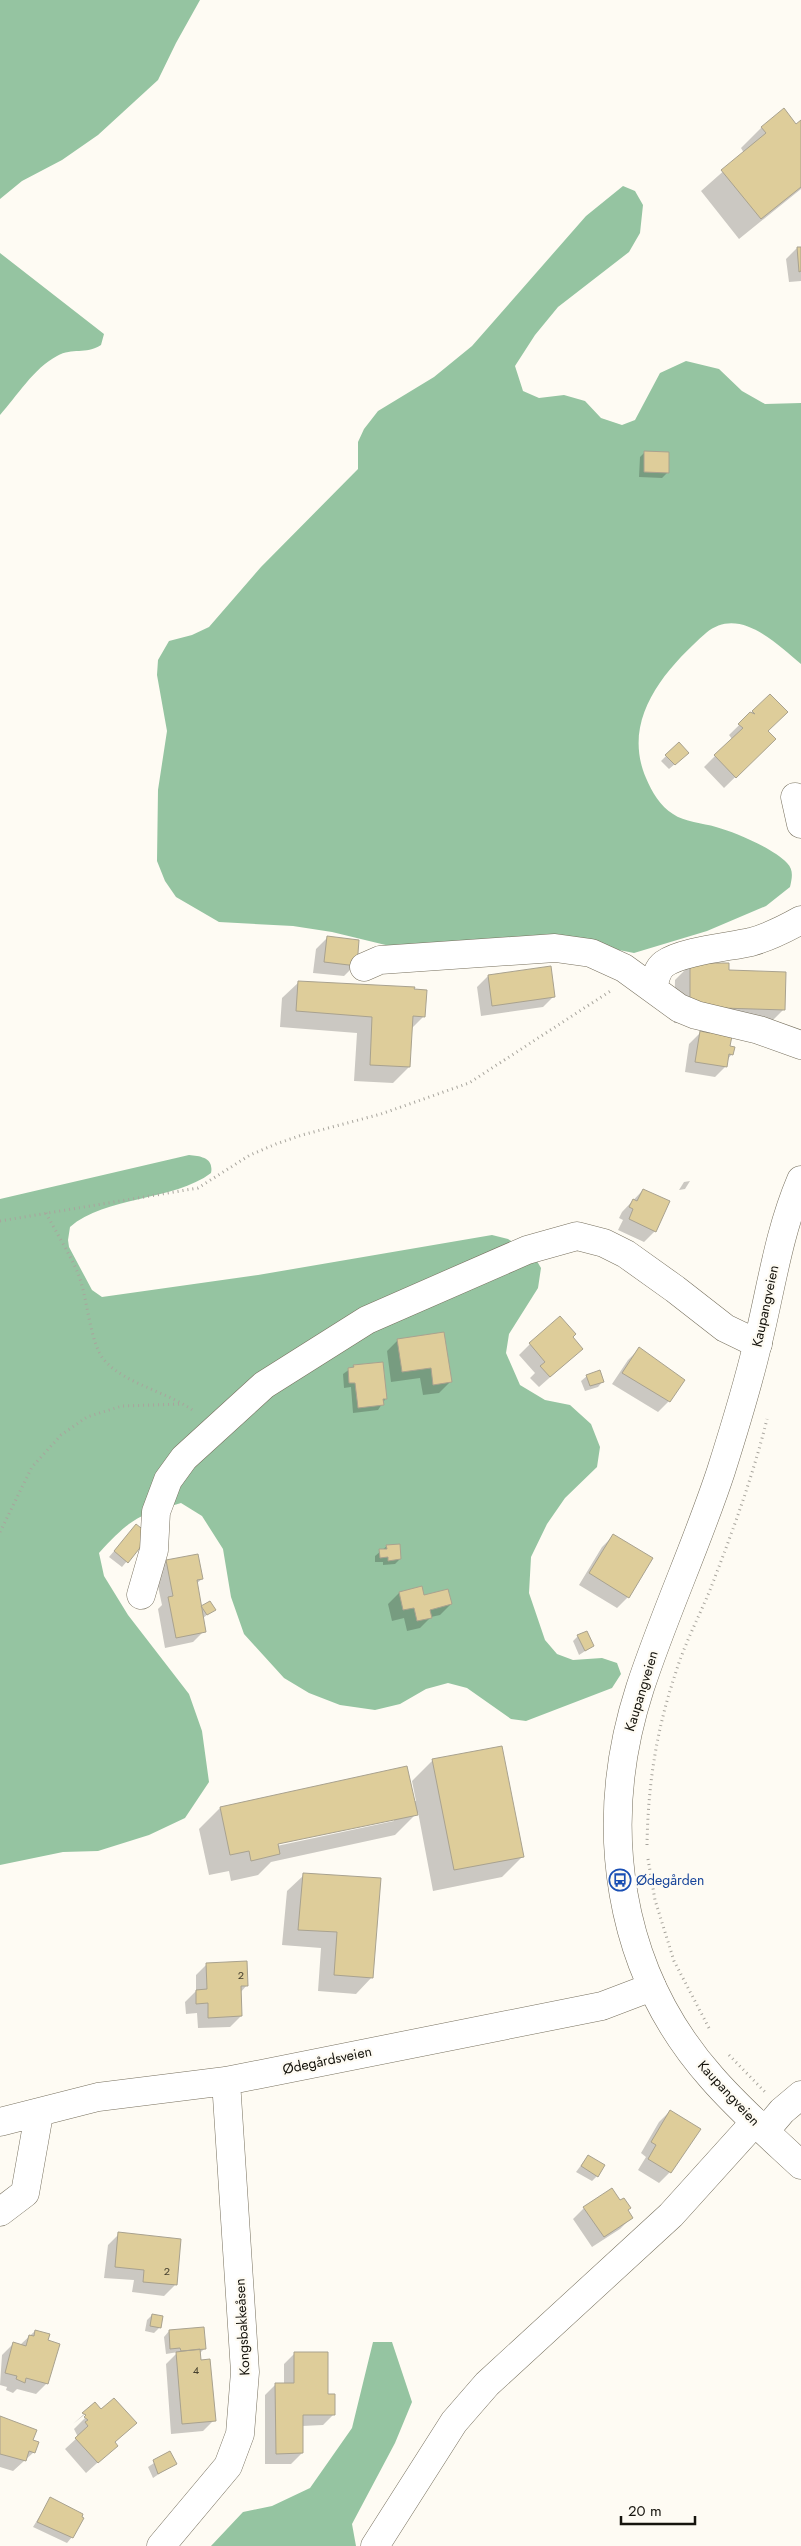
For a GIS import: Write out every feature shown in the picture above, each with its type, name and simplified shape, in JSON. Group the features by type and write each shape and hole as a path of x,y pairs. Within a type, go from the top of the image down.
{"street":[{"path":"795,798 801,824"},
{"path":"647,984 656,977 663,965 675,958 752,942 780,932 801,920"},
{"path":"364,967 380,960 555,948 591,953 624,968 679,1008 696,1015 759,1030 801,1045"},
{"name":"Kaupangveien","path":"801,1180 774,1260 758,1344 708,1512 639,1690 620,1774 617,1815 618,1870 627,1910 652,1987 696,2059 716,2083 776,2115 801,2165"},
{"path":"141,1595 154,1550 156,1512 168,1480 184,1458 217,1430 264,1385 366,1320 527,1250 577,1236 604,1243 626,1254 675,1288 725,1328 758,1344"},
{"name":"Ødegårdsveien","path":"0,2122 39,2114 98,2097 226,2081 602,2006 652,1987"},
{"name":"Kongsbakkeåsen","path":"160,2546 228,2466 240,2434 245,2372 226,2081"},
{"path":"0,2212 25,2193 39,2114"},
{"path":"375,2546 454,2422 488,2384 776,2115"}],"path":[{"path":"0,1221 198,1188 250,1155 276,1144 311,1132 381,1114 469,1083 494,1069 610,991 647,984"},
{"path":"46,1214 77,1271 86,1298 97,1348 105,1361 122,1374 184,1404 217,1430"},
{"path":"0,1532 32,1467 61,1435 81,1421 87,1417 122,1406 184,1404"},
{"path":"646,1848 648,1797 654,1751 675,1674 715,1577 757,1459 768,1412"},
{"path":"648,1857 655,1900 674,1961 712,2034"},
{"path":"723,2048 776,2115"}],"green space":[{"path":"0,0 200,0 158,80 98,135 62,160 22,181 0,199"},
{"path":"623,186 635,191 643,205 640,233 629,252 558,307 535,335 515,366 523,391 539,398 564,395 585,401 601,418 622,425 635,420 660,373 686,361 719,369 742,391 765,404 801,403 801,664 757,630 731,623 719,625 690,647 662,680 643,716 639,736 640,757 646,778 664,807 683,819 733,833 773,852 791,868 790,887 766,906 707,931 634,953 609,948 398,948 332,932 293,926 219,922 176,897 165,881 157,861 158,790 167,731 157,675 158,660 169,641 192,635 209,627 261,567 358,469 358,442 364,429 378,411 434,377 472,346 586,216"},
{"path":"0,253 104,334 101,345 95,348 63,353 49,361 33,375 0,415"},
{"path":"189,1155 202,1157 209,1161 211,1173 196,1182 178,1189 102,1209 70,1227 69,1247 92,1290 102,1297 258,1275 492,1235 508,1239 534,1256 541,1268 538,1288 509,1334 506,1353 520,1385 545,1400 570,1405 591,1424 600,1447 597,1467 565,1498 547,1524 531,1557 529,1593 545,1640 557,1654 573,1660 602,1658 617,1663 621,1674 612,1688 526,1721 511,1719 467,1688 448,1683 426,1689 400,1704 375,1710 340,1705 309,1693 284,1678 244,1634 231,1597 223,1549 202,1516 181,1503 166,1507 144,1515 127,1525 99,1553 104,1576 128,1615 189,1694 202,1731 209,1782 185,1818 149,1835 98,1851 63,1852 0,1865 0,1199"},
{"path":"373,2342 392,2342 412,2402 395,2443 352,2524 356,2546 211,2546 243,2512 272,2506 310,2488 352,2428"}],"building":[{"path":"784,108 796,124 801,120 801,187 761,219 721,170 766,133 761,127"},
{"path":"797,247 801,247 801,271 799,272"},
{"path":"644,451 669,452 669,473 644,472"},
{"path":"770,694 788,712 768,731 776,739 736,778 714,755 743,728 738,724 750,712 755,714 752,711"},
{"path":"679,742 689,753 675,765 665,755"},
{"path":"327,936 359,940 357,966 324,962"},
{"path":"690,963 729,963 729,970 786,972 785,1010 690,1007"},
{"path":"551,966 555,997 492,1006 488,975"},
{"path":"298,981 415,987 414,989 427,990 425,1017 413,1016 410,1067 370,1065 372,1017 296,1011"},
{"path":"711,1025 732,1036 730,1046 735,1047 733,1055 729,1054 727,1067 695,1062 700,1031 710,1033"},
{"path":"643,1189 670,1201 656,1232 629,1219 633,1209 629,1207 633,1199 637,1201"},
{"path":"560,1316 576,1334 573,1337 583,1349 550,1377 540,1366 545,1362 529,1343"},
{"path":"444,1332 452,1382 433,1385 431,1368 402,1372 397,1339"},
{"path":"639,1347 685,1380 670,1402 622,1373"},
{"path":"383,1362 387,1399 383,1399 384,1405 358,1408 355,1383 349,1383 348,1368 354,1367 353,1365"},
{"path":"600,1370 604,1382 590,1386 586,1375"},
{"path":"136,1524 150,1535 128,1563 114,1551"},
{"path":"613,1534 653,1558 629,1598 589,1573"},
{"path":"400,1544 401,1559 388,1561 388,1557 380,1558 379,1549 387,1549 386,1545"},
{"path":"198,1554 203,1579 197,1580 206,1632 176,1638 168,1597 173,1596 166,1560"},
{"path":"422,1586 424,1595 448,1589 452,1604 430,1610 432,1618 417,1621 414,1608 403,1610 399,1592"},
{"path":"210,1601 216,1610 207,1615 201,1606"},
{"path":"587,1631 594,1646 585,1651 577,1635"},
{"path":"502,1746 524,1857 454,1870 432,1759"},
{"path":"407,1766 418,1815 278,1844 280,1854 251,1861 249,1851 230,1855 220,1807"},
{"path":"303,1873 381,1878 373,1978 334,1975 337,1932 298,1930"},
{"path":"247,1961 248,1986 241,1986 242,2016 208,2018 208,2003 196,2004 196,1990 207,1989 206,1963"},
{"path":"670,2110 701,2129 671,2173 648,2159 656,2145 651,2142"},
{"path":"588,2155 605,2165 598,2177 581,2166"},
{"path":"612,2188 620,2200 624,2198 631,2208 628,2210 633,2218 604,2237 583,2207"},
{"path":"118,2232 181,2239 177,2285 143,2282 144,2270 115,2267"},
{"path":"152,2314 163,2316 161,2328 150,2326"},
{"path":"204,2327 206,2349 181,2351 180,2348 170,2349 169,2330"},
{"path":"35,2330 50,2334 48,2340 60,2344 48,2384 26,2378 25,2383 16,2379 17,2376 5,2373 13,2342 26,2346 29,2335 34,2336"},
{"path":"200,2349 201,2360 210,2359 216,2421 182,2424 176,2352"},
{"path":"294,2352 328,2352 328,2394 335,2394 335,2415 303,2415 303,2453 276,2454 275,2383 294,2383"},
{"path":"114,2398 137,2423 115,2442 118,2446 98,2463 75,2438 88,2426 85,2422 88,2420 84,2417 86,2415 82,2413 95,2402 101,2409"},
{"path":"0,2416 37,2430 33,2440 39,2442 35,2453 29,2451 26,2461 0,2454"},
{"path":"170,2451 177,2464 158,2474 153,2460"},
{"path":"50,2497 83,2514 82,2517 84,2518 73,2538 37,2522"}],"place":[{"name":"Ødegården","path":"620,1880"}]}
